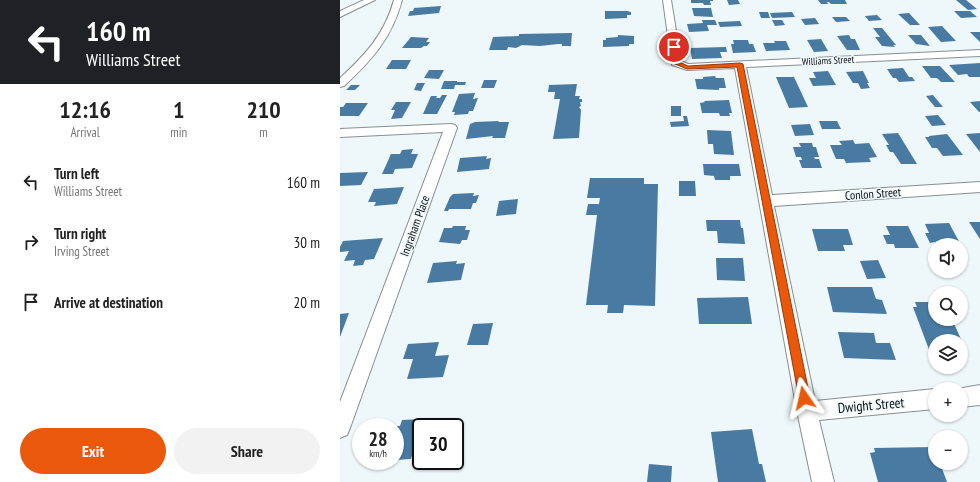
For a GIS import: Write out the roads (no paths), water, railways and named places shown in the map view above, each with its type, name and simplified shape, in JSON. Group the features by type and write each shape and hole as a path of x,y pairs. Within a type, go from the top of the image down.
{"street":[{"path":"340,14 371,0"},
{"path":"340,84 368,58 377,46 388,27 398,0"},
{"name":"Williams Street","path":"667,0 676,63 687,68 740,64 980,54"},
{"path":"740,64 807,411 823,482"},
{"name":"Ingraham Place","path":"340,133 451,128 340,428"},
{"name":"Conlon Street","path":"767,201 980,187"},
{"path":"968,396 980,395"},
{"name":"Dwight Street","path":"807,411 928,400"}]}
